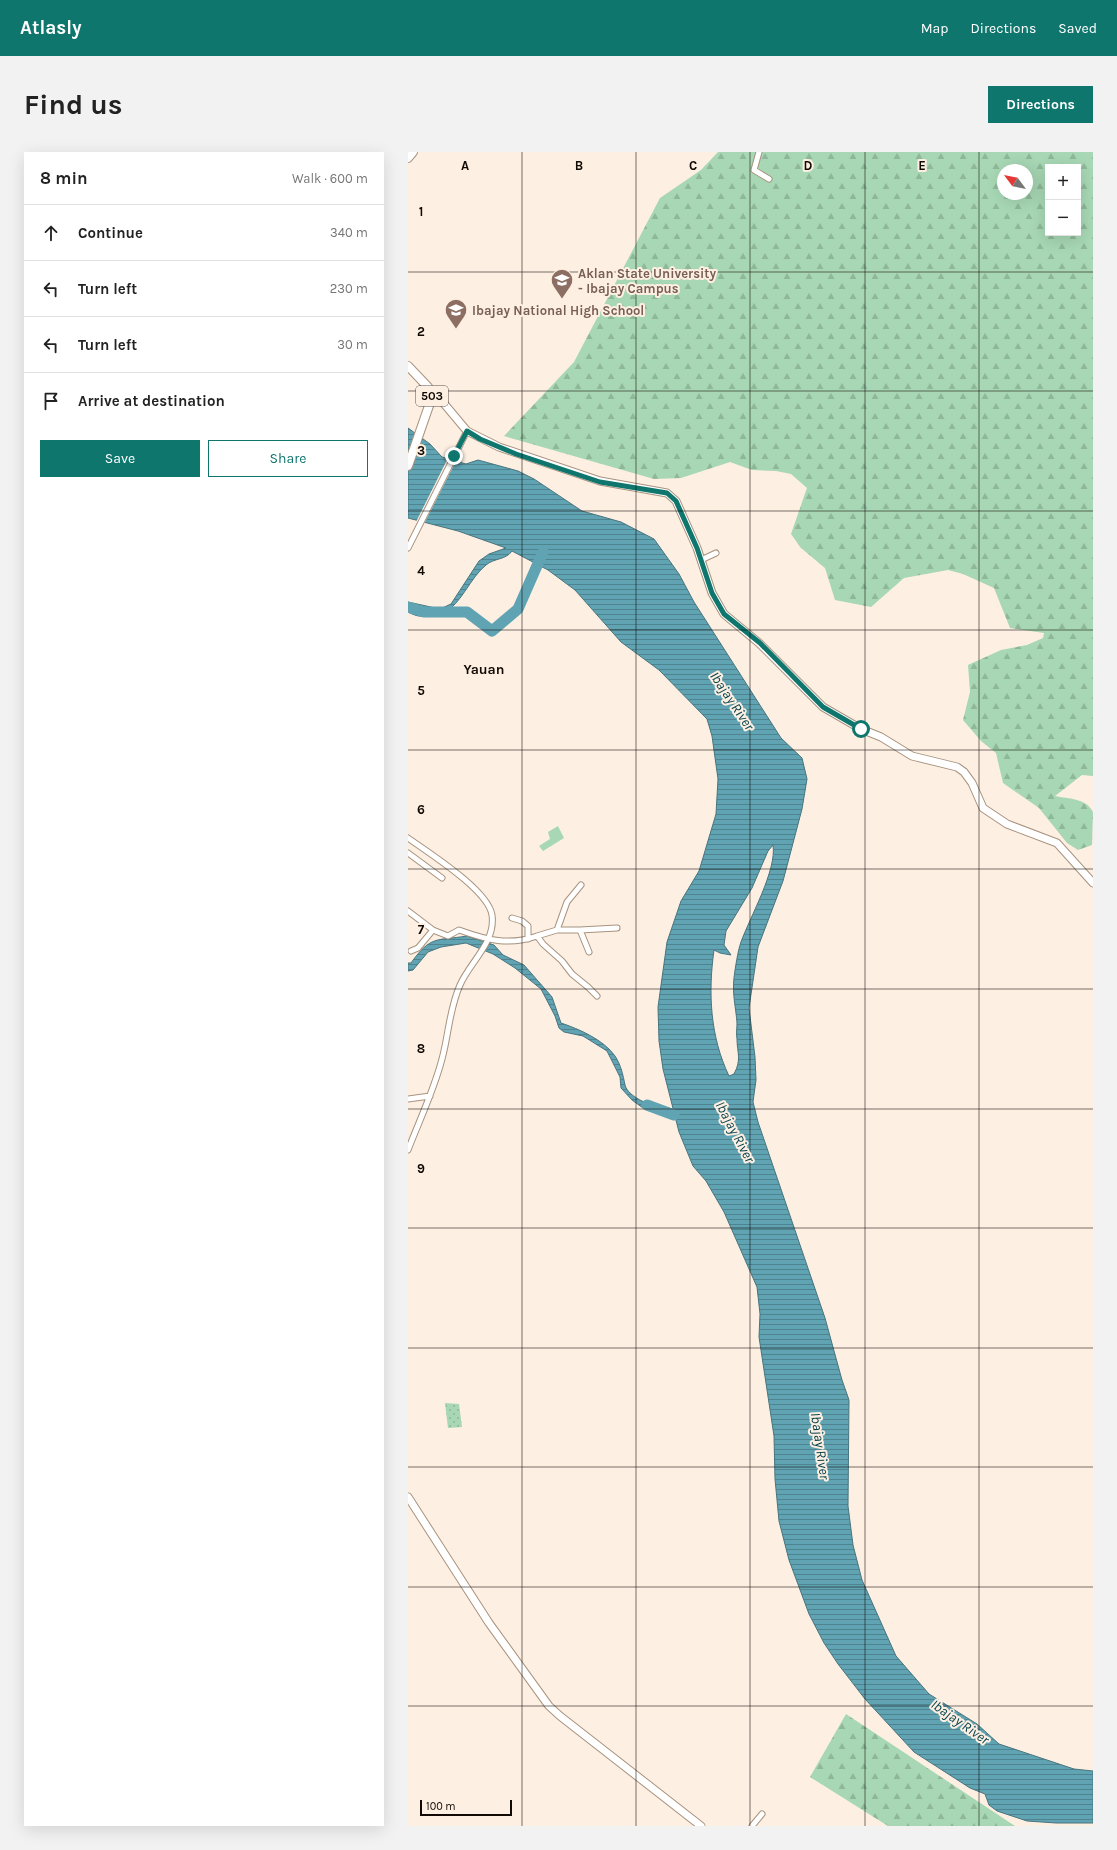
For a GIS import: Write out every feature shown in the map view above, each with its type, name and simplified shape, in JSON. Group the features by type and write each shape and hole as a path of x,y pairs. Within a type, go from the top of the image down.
{"main road":[{"path":"408,158 413,152"},
{"name":"503","path":"408,366 432,393 432,397 408,466"}],"street":[{"path":"759,152 754,170 769,179"},
{"path":"432,393 441,400 467,431 480,439 516,454 600,482 667,493 676,501 701,560 712,593 724,614 760,643 823,707 861,729 881,737 912,756 957,767 964,772 972,783 984,808 1006,824 1057,843 1093,883"},
{"path":"408,548 467,431"},
{"path":"701,560 716,553"},
{"path":"408,838 478,890 488,904 492,916 490,939 461,983 451,1006 445,1049 436,1082 408,1150"},
{"path":"408,853 442,878"},
{"path":"557,930 567,902 581,885"},
{"path":"408,910 433,930 448,936 459,930 490,939 513,942 557,930 617,928"},
{"path":"512,918 522,920 528,926 528,939"},
{"path":"411,951 418,948 433,930"},
{"path":"580,930 589,952"},
{"path":"537,936 543,944 562,961 572,974 597,996"},
{"path":"408,1099 430,1096"},
{"path":"408,1136 416,1131"},
{"path":"408,1497 489,1624 549,1706 701,1826"},
{"path":"752,1826 762,1814"}],"green space":[{"path":"718,152 1093,152 1093,776 1082,775 1055,796 1077,800 1090,807 1093,812 1092,845 1078,850 1067,843 1039,808 1003,783 996,753 981,741 963,720 970,692 968,665 1001,650 1027,645 1043,638 1044,633 1010,628 994,588 963,574 948,570 904,578 871,607 835,600 825,568 801,548 791,534 807,488 791,474 776,471 752,470 730,462 681,478 654,479 504,436 574,362 660,198 701,170"},
{"path":"558,826 564,838 543,851 539,846 550,839 548,832"},
{"path":"445,1403 459,1404 462,1427 448,1428"},
{"path":"846,1714 1015,1826 888,1826 810,1777"}],"water":[{"name":"Ibajay River","path":"408,428 430,444 442,457 466,464 478,460 518,471 534,479 582,511 621,522 654,539 679,574 694,602 781,738 802,758 807,779 802,809 783,881 758,947 749,1008 755,1057 756,1080 753,1102 758,1122 825,1318 849,1400 848,1506 853,1545 862,1580 896,1656 929,1694 977,1724 999,1744 1074,1769 1093,1771 1093,1823 1027,1821 997,1811 989,1805 985,1794 970,1788 914,1752 865,1699 824,1643 809,1614 789,1560 779,1521 775,1479 774,1436 759,1337 760,1314 757,1287 724,1212 706,1181 693,1166 679,1132 663,1069 659,1041 658,1007 667,942 681,901 699,871 716,814 718,779 712,736 707,719 659,670 621,642 575,590 548,570 512,551 507,556 486,565 456,603 443,614 420,616 408,612 408,602 440,609 451,604 479,561 489,554 506,548 458,531 408,518","holes":["773,845 773,855 767,880 741,942 738,955 733,990 737,1023 738,1064 734,1074 729,1076 718,1045 712,1014 711,982 714,950 731,955 724,945 726,931 752,888 768,851"]},
{"path":"467,936 494,945 503,955 524,965 552,997 561,1023 575,1028 598,1040 610,1050 617,1059 622,1070 625,1085 630,1093 639,1100 659,1109 660,1112 643,1108 632,1100 621,1088 620,1077 607,1051 583,1036 564,1032 559,1028 555,1016 541,989 515,968 493,954 466,943 441,947 428,952 413,970 408,971 408,963 411,963 429,943 441,939"}],"pier":[{"path":"449,456 457,459 424,524 416,522"}],"waterway":[{"path":"408,607 424,612 467,612 492,631 518,609 543,552"},
{"path":"647,1105 674,1115"}],"place":[{"name":"Aklan State University - Ibajay Campus","path":"562,300"},
{"name":"Ibajay National High School","path":"456,330"}],"district":[{"name":"Yauan","path":"484,669"}],"route":[{"path":"454,456 467,431 499,448 600,482 667,493 672,496 676,501 697,548 712,593 724,614 760,643 796,682 823,707 861,729"}]}
